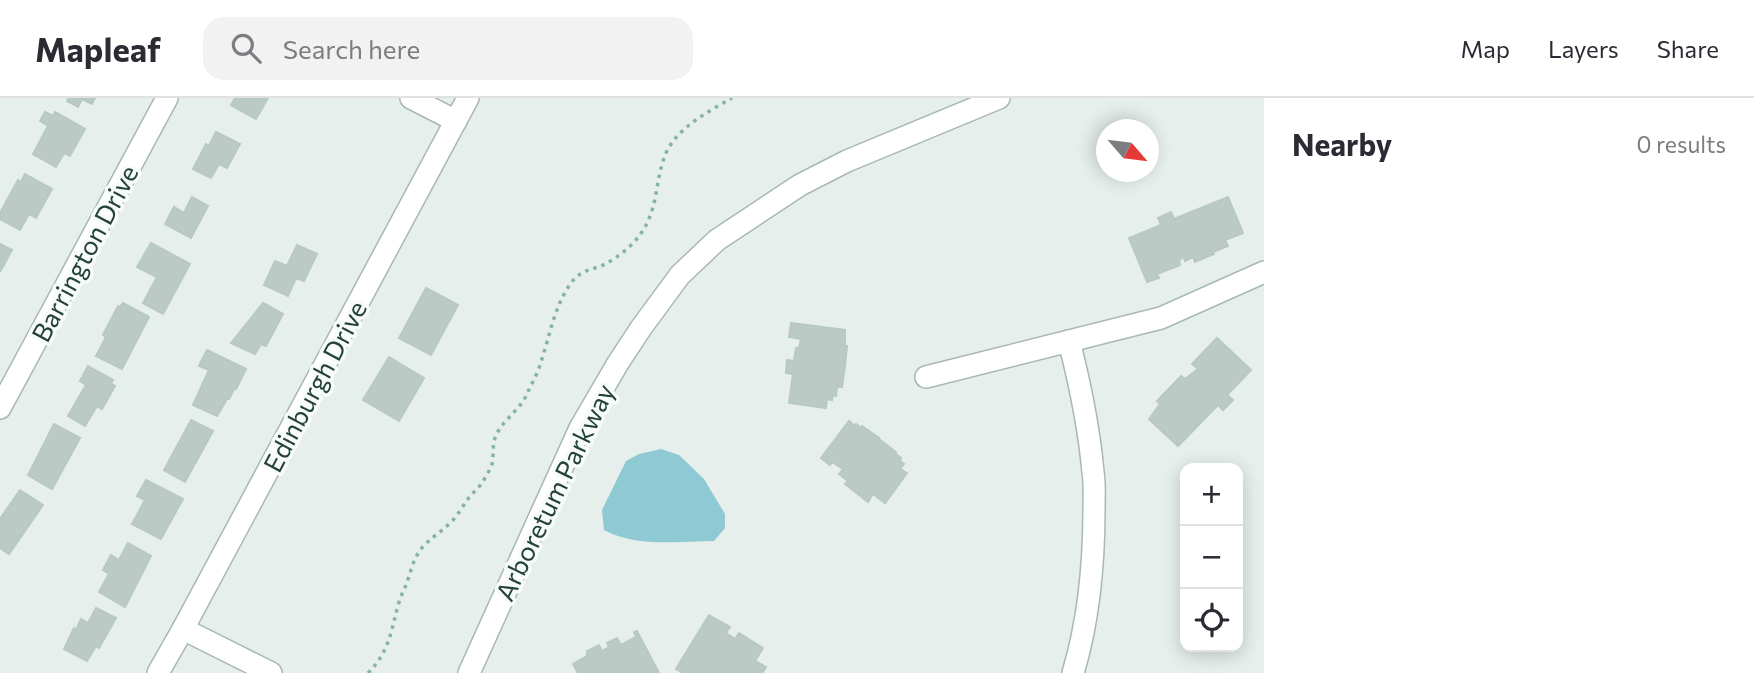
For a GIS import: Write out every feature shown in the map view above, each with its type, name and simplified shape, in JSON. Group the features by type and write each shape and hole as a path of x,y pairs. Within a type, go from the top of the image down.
{"street":[{"name":"Barrington Drive","path":"0,408 167,98"},
{"path":"411,98 456,121"},
{"name":"Edinburgh Drive","path":"158,673 468,98"},
{"name":"Arboretum Parkway","path":"469,673 580,428 640,328 680,275 717,240 800,185 847,161 999,98"},
{"path":"926,377 1161,318 1264,272"},
{"path":"1069,341 1086,414 1094,486 1094,545 1089,605 1073,673"},
{"path":"183,629 271,673"}],"path":[{"path":"368,673 381,659 386,648 414,560 433,536 454,520 488,473 496,436 524,399 540,366 559,304 567,289 585,270 607,263 639,236 653,210 664,158 669,148 684,129 732,98"}],"water":[{"path":"661,449 679,455 704,479 725,514 725,528 714,541 644,541 617,536 604,530 602,510 626,461 639,454"}],"building":[{"path":"68,98 95,98 92,104 82,99 78,107 67,101"},
{"path":"235,98 268,98 256,119 231,105"},
{"path":"45,112 53,116 55,112 85,129 70,156 64,153 56,167 33,154 48,126 40,121"},
{"path":"216,132 240,144 227,168 219,164 211,178 193,169 206,144 209,146"},
{"path":"25,174 52,189 36,218 29,214 20,230 0,219 0,213 18,180 21,182"},
{"path":"192,197 208,206 191,238 165,224 174,207 184,213"},
{"path":"1228,197 1243,233 1225,240 1228,246 1213,252 1214,254 1195,262 1193,257 1185,261 1184,257 1179,260 1180,265 1157,274 1159,278 1147,282 1129,238 1161,225 1158,218 1171,212 1174,219"},
{"path":"151,243 190,264 163,314 143,303 157,277 137,267"},
{"path":"0,244 12,250 0,272"},
{"path":"297,245 317,254 304,281 296,278 288,296 264,285 275,261 287,266"},
{"path":"426,288 458,305 431,355 399,338"},
{"path":"123,303 149,317 122,369 96,356 106,337 103,335 118,306"},
{"path":"263,303 283,314 266,346 261,344 255,354 231,343"},
{"path":"791,323 845,330 847,346 845,365 841,366 845,366 842,387 837,387 836,396 833,395 832,400 827,399 826,408 789,403 793,374 786,373 787,360 794,361 801,339 789,337"},
{"path":"1217,338 1251,370 1227,395 1233,400 1223,410 1218,405 1178,446 1149,419 1160,404 1157,401 1181,376 1185,379 1198,369 1192,364"},
{"path":"207,350 246,369 217,416 193,405 209,370 199,366"},
{"path":"389,357 424,378 399,421 363,400"},
{"path":"88,366 113,380 111,384 115,386 102,409 97,406 85,426 68,416 86,385 80,381"},
{"path":"191,420 213,431 185,482 164,470"},
{"path":"849,421 879,438 876,442 879,439 896,452 904,464 900,469 907,473 885,503 873,494 868,502 845,484 848,481 839,474 843,469 832,462 830,465 821,458"},
{"path":"54,424 80,438 52,489 28,475"},
{"path":"146,480 183,499 161,539 132,524 145,500 137,496"},
{"path":"20,490 43,505 9,554 0,548 0,519"},
{"path":"128,543 151,556 125,607 99,592 109,574 103,570 111,555 119,560"},
{"path":"96,608 116,618 99,648 96,646 87,661 64,649 81,619 88,623"},
{"path":"709,615 730,627 726,633 735,639 739,633 763,648 755,661 766,667 762,673 683,673 676,669"},
{"path":"637,631 659,673 578,673 573,664 587,656 587,651 599,645 602,651 609,647 607,643 617,638 621,645 636,637 634,632"}]}
